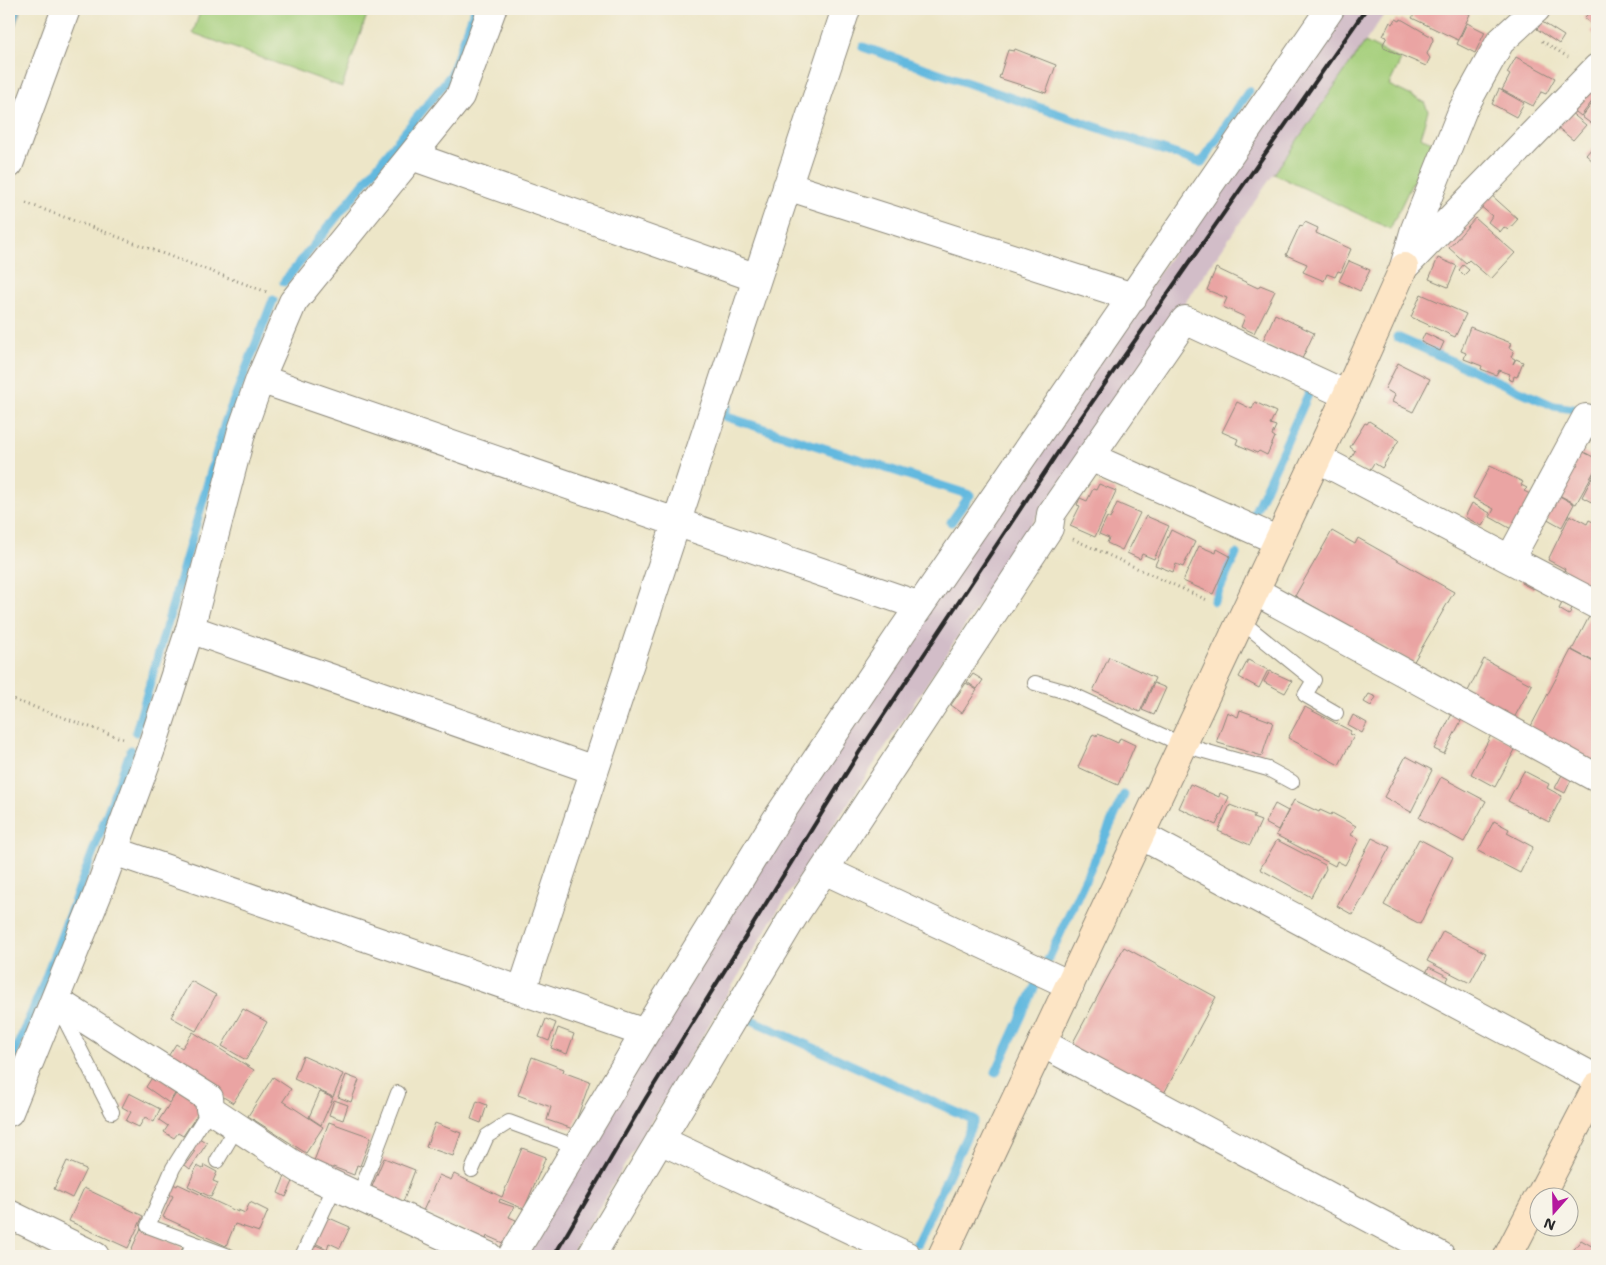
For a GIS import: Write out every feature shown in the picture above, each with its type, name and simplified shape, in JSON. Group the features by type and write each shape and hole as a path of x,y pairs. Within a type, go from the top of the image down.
{"street":[{"path":"9,164 66,9"},
{"path":"9,1112 114,850 151,749 190,629 242,430 260,379 292,302 460,96 492,9"},
{"path":"522,990 846,9"},
{"path":"512,1256 645,1033 776,820 920,606 1330,9"},
{"path":"942,1256 1347,395 1404,267 1415,229 1463,109 1500,42 1527,18"},
{"path":"1404,267 1595,70"},
{"path":"412,156 757,278"},
{"path":"787,186 1134,297"},
{"path":"591,1256 793,916 1049,528 1051,514 1185,320 1347,395"},
{"path":"260,379 676,524 920,606"},
{"path":"1510,559 1586,418"},
{"path":"1090,457 1279,541"},
{"path":"1318,458 1597,605"},
{"path":"1255,591 1597,778"},
{"path":"190,629 594,770"},
{"path":"1140,835 1597,1079"},
{"path":"114,850 645,1033"},
{"path":"824,870 1070,985"},
{"path":"55,1000 208,1098 210,1109 303,1171 488,1256"},
{"path":"1042,1043 1440,1256"},
{"path":"1543,1188 1597,1086"},
{"path":"660,1140 907,1256"},
{"path":"9,1214 95,1256"},
{"path":"1508,1256 1528,1217"}],"lane":[{"path":"1241,621 1314,680 1305,695 1336,713"},
{"path":"1035,683 1067,692 1183,745 1268,769 1292,782"},
{"path":"55,1000 112,1112"},
{"path":"302,1256 347,1191 398,1093"},
{"path":"210,1109 174,1168 148,1226 191,1250 229,1256"},
{"path":"472,1170 486,1136 509,1122 577,1147"},
{"path":"217,1161 237,1127"}],"path":[{"path":"1527,18 1595,70"},
{"path":"26,203 292,302"},
{"path":"1049,528 1207,600"},
{"path":"9,698 151,749"}],"shaded area":[{"path":"1340,9 1388,9 1035,519 778,910 570,1256 524,1256 722,925 909,638"}],"green space":[{"path":"201,9 369,9 342,87 193,33"},
{"path":"1365,42 1401,60 1389,85 1424,102 1428,111 1420,137 1432,142 1390,229 1274,174"}],"water":[{"path":"9,9 21,9 9,43"}],"building":[{"path":"1417,9 1459,9 1470,14 1458,40 1412,18"},
{"path":"1593,9 1597,9 1597,38 1591,31 1595,27 1584,18"},
{"path":"1396,19 1400,21 1401,19 1432,37 1433,40 1427,54 1430,58 1426,66 1384,48 1383,44 1387,37 1383,36 1390,22 1393,24"},
{"path":"1542,22 1564,36 1559,44 1537,29"},
{"path":"1467,23 1485,32 1475,53 1457,44"},
{"path":"1015,49 1056,65 1046,93 999,78 1008,50 1014,51"},
{"path":"1516,57 1555,78 1546,94 1541,92 1533,106 1502,90 1510,75 1507,73"},
{"path":"1593,87 1597,90 1597,95 1581,116 1571,108"},
{"path":"1499,89 1524,103 1516,117 1492,104"},
{"path":"1597,97 1597,128 1582,117"},
{"path":"1570,112 1586,125 1573,140 1557,127"},
{"path":"1592,148 1597,152 1597,159 1594,162 1586,155"},
{"path":"1489,193 1518,219 1508,230 1504,227 1500,232 1488,222 1492,216 1479,205"},
{"path":"1475,218 1515,253 1491,279 1469,260 1466,263 1449,248"},
{"path":"1305,222 1318,228 1316,233 1351,249 1341,272 1338,271 1335,277 1327,274 1324,281 1303,272 1307,264 1286,255 1300,225 1302,227"},
{"path":"1438,258 1457,266 1448,287 1429,279"},
{"path":"1349,261 1370,270 1360,291 1339,281"},
{"path":"1463,265 1469,270 1464,275 1459,270"},
{"path":"1216,268 1258,288 1260,285 1275,291 1254,333 1241,327 1245,317 1223,307 1227,298 1207,290"},
{"path":"1421,294 1466,314 1455,337 1411,317"},
{"path":"1275,314 1314,333 1301,361 1262,343"},
{"path":"1470,327 1511,343 1509,348 1514,350 1511,357 1515,359 1513,364 1516,359 1523,362 1517,377 1514,376 1513,381 1508,379 1510,374 1499,370 1496,375 1481,369 1482,366 1464,359 1466,353 1461,351"},
{"path":"1425,333 1444,342 1440,351 1421,342"},
{"path":"1398,363 1430,379 1413,412 1392,402 1395,395 1385,389"},
{"path":"1237,402 1252,409 1255,402 1276,412 1270,424 1276,426 1272,435 1275,437 1267,455 1236,444 1238,439 1222,432"},
{"path":"1369,421 1399,440 1382,468 1374,463 1369,471 1350,459 1355,451 1350,447 1365,423 1367,424"},
{"path":"1578,449 1597,459 1597,466 1576,504 1555,493"},
{"path":"1490,466 1523,482 1521,485 1527,488 1524,491 1532,495 1513,530 1490,517 1494,509 1473,498"},
{"path":"1597,468 1597,505 1582,497"},
{"path":"1099,484 1116,491 1095,537 1070,526 1080,506 1077,505 1080,498 1087,501 1093,489 1096,490"},
{"path":"1554,493 1574,504 1562,527 1542,516"},
{"path":"1117,503 1140,513 1122,550 1107,543 1109,538 1099,534 1107,517 1110,519"},
{"path":"1472,503 1490,513 1482,526 1465,517"},
{"path":"1570,515 1587,524 1589,520 1597,524 1597,590 1564,572 1565,569 1548,560"},
{"path":"1146,516 1169,526 1154,559 1142,554 1140,559 1127,553"},
{"path":"1171,530 1195,542 1183,567 1176,564 1173,572 1155,565"},
{"path":"1332,531 1355,544 1358,538 1454,592 1413,663 1295,596"},
{"path":"1199,546 1216,553 1217,549 1230,556 1213,594 1183,581"},
{"path":"1524,577 1536,583 1533,589 1521,583"},
{"path":"1562,603 1572,608 1569,615 1559,609"},
{"path":"1590,615 1597,619 1597,663 1572,650"},
{"path":"1571,650 1597,664 1597,763 1530,728"},
{"path":"1109,657 1155,678 1140,712 1093,691"},
{"path":"1484,659 1532,685 1514,718 1467,693"},
{"path":"1248,660 1268,670 1259,688 1239,677"},
{"path":"1270,671 1292,681 1285,693 1264,682"},
{"path":"973,674 983,680 977,689 967,682"},
{"path":"966,683 977,690 962,713 951,705"},
{"path":"1154,683 1166,688 1154,715 1142,710"},
{"path":"1369,694 1376,697 1371,706 1364,702"},
{"path":"1305,707 1351,731 1349,734 1354,736 1339,765 1288,738"},
{"path":"1240,710 1273,722 1262,756 1218,743 1217,740 1227,712 1238,717"},
{"path":"1453,712 1463,717 1444,754 1434,749"},
{"path":"1353,715 1367,723 1362,733 1348,725"},
{"path":"1492,733 1517,746 1495,787 1471,774"},
{"path":"1093,734 1097,736 1098,734 1118,743 1120,738 1135,745 1118,785 1078,767"},
{"path":"1406,756 1432,770 1411,812 1384,797"},
{"path":"1524,771 1549,784 1547,788 1562,796 1549,822 1508,801"},
{"path":"1564,771 1573,776 1565,793 1555,788"},
{"path":"1441,777 1486,801 1464,842 1419,818"},
{"path":"1190,784 1219,797 1220,793 1229,797 1216,825 1179,808"},
{"path":"1294,800 1319,812 1320,810 1331,815 1332,813 1356,826 1351,835 1359,839 1345,865 1337,861 1335,866 1276,835"},
{"path":"1275,804 1288,811 1278,830 1265,823"},
{"path":"1230,805 1255,815 1253,818 1261,821 1250,845 1218,831"},
{"path":"1494,821 1509,829 1507,833 1533,847 1520,873 1478,851"},
{"path":"1372,838 1390,847 1353,915 1337,906"},
{"path":"1419,839 1453,857 1420,924 1384,905"},
{"path":"1277,840 1325,865 1326,869 1311,897 1260,869"},
{"path":"1443,931 1486,953 1470,983 1427,961"},
{"path":"1124,947 1216,997 1162,1097 1070,1048"},
{"path":"1429,967 1449,977 1443,987 1424,977"},
{"path":"191,981 216,995 196,1031 171,1017"},
{"path":"243,1009 267,1022 246,1060 222,1046"},
{"path":"546,1019 556,1023 549,1041 539,1037"},
{"path":"558,1028 574,1034 567,1054 551,1048"},
{"path":"193,1032 254,1070 233,1103 165,1061 176,1044 182,1048"},
{"path":"303,1056 343,1074 333,1097 294,1079"},
{"path":"532,1057 564,1069 563,1072 590,1082 573,1129 547,1120 551,1107 518,1095"},
{"path":"155,1073 178,1089 169,1103 146,1087"},
{"path":"346,1075 359,1080 351,1102 338,1097"},
{"path":"273,1077 291,1089 283,1101 323,1127 306,1153 248,1116"},
{"path":"179,1089 204,1105 183,1136 178,1133 174,1138 164,1132 168,1126 159,1120"},
{"path":"320,1092 333,1098 321,1125 309,1117"},
{"path":"129,1093 160,1109 154,1122 145,1117 139,1127 126,1121 131,1112 122,1107"},
{"path":"334,1100 348,1105 343,1120 329,1115"},
{"path":"477,1101 487,1105 481,1123 471,1119"},
{"path":"329,1122 371,1137 360,1166 357,1165 354,1175 333,1167 331,1173 312,1166"},
{"path":"435,1123 461,1133 453,1156 426,1147"},
{"path":"199,1138 207,1143 190,1169 185,1165 195,1151 192,1149"},
{"path":"522,1148 546,1157 524,1209 500,1199 499,1202 514,1207 509,1217 516,1220 505,1244 487,1236 486,1239 423,1211 439,1175 451,1180 454,1174 502,1197"},
{"path":"384,1158 415,1170 403,1202 371,1189"},
{"path":"67,1161 86,1169 72,1198 54,1189"},
{"path":"204,1165 217,1172 213,1181 218,1183 211,1197 188,1186 197,1166 203,1169"},
{"path":"286,1173 295,1177 286,1197 278,1193"},
{"path":"173,1184 177,1186 178,1184 238,1212 238,1210 245,1213 250,1202 268,1211 259,1232 235,1224 226,1246 163,1217 173,1196 169,1194"},
{"path":"84,1188 143,1216 128,1248 69,1221"},
{"path":"327,1217 350,1227 340,1248 329,1243 327,1249 315,1243"},
{"path":"141,1228 183,1247 179,1256 129,1255"},
{"path":"1581,1240 1597,1249 1597,1256 1569,1256"},
{"path":"313,1244 337,1254 336,1256 308,1256"}],"waterway":[{"path":"284,282 451,75 475,9"},
{"path":"863,47 1201,163 1249,91"},
{"path":"136,732 225,423 273,300"},
{"path":"1397,337 1554,406 1587,411"},
{"path":"1251,520 1308,395"},
{"path":"727,406 724,416 970,495 951,522"},
{"path":"1214,601 1236,554"},
{"path":"9,1066 40,993 131,750"},
{"path":"1047,962 1124,795"},
{"path":"996,1072 1037,982"},
{"path":"745,1017 974,1120 917,1243"}],"railway":[{"path":"554,1256 646,1098 860,751 1072,431 1366,9"}]}
